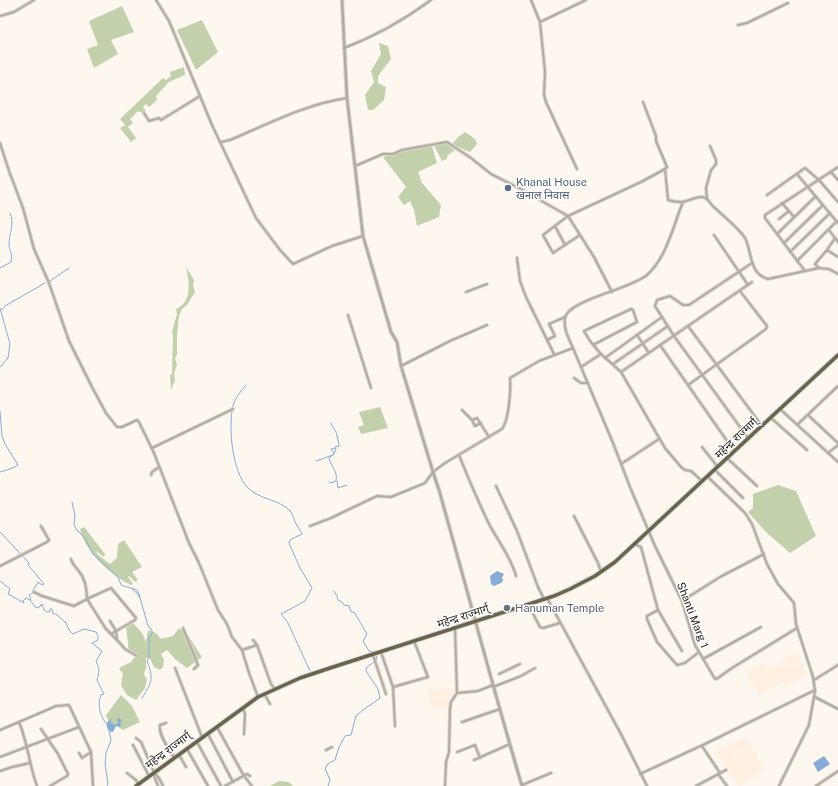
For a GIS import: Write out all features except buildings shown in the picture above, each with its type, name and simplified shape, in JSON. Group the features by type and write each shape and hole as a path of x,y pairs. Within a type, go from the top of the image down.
{"highway":[{"name":"महेन्द्र राज्मार्ग्","path":"137,785 243,707 258,697 275,689 300,678 546,598 570,589 601,572 615,562 708,477 838,355"}],"street":[{"path":"0,16 14,12 34,0"},
{"path":"156,0 169,22 212,125 256,218 280,250 293,264 332,246 363,236"},
{"path":"342,0 347,98 363,236 391,332 397,342 401,366 439,490 522,785 551,773"},
{"path":"344,48 386,29 410,15 431,0"},
{"path":"531,0 540,22 545,72 544,95 577,169"},
{"path":"540,22 586,0"},
{"path":"738,26 788,3"},
{"path":"144,113 149,121 159,118 161,120 200,96"},
{"path":"221,142 230,140 310,107 347,98"},
{"path":"642,102 656,136 656,142 667,167 665,169 668,200 683,202 701,196 706,199 738,230 746,240 752,262 757,273 763,278 768,279 819,268 830,269 838,274"},
{"path":"354,166 358,166 383,154 393,154 402,150 447,142 491,174 568,216 594,257 612,292"},
{"path":"0,143 10,176 23,208 34,249 49,283 69,341 110,419 117,427 122,427 137,420 152,448 189,543 200,563 218,610 227,624 232,637 242,650 258,697"},
{"path":"706,199 706,188 711,170 716,164 716,160 710,146"},
{"path":"805,272 765,218 765,214 838,167"},
{"path":"767,195 805,168 819,180 838,202"},
{"path":"580,235 553,253 543,235 568,216 641,182 665,169"},
{"path":"831,172 838,180"},
{"path":"797,174 815,197 838,222 797,261"},
{"path":"777,234 815,197"},
{"path":"547,340 555,336 549,324 565,317 577,305 638,282 648,274 665,248 683,202"},
{"path":"782,203 794,217"},
{"path":"784,243 823,205"},
{"path":"779,218 789,211"},
{"path":"790,252 830,213"},
{"path":"554,226 565,245"},
{"path":"828,230 838,242"},
{"path":"714,235 748,285"},
{"path":"819,268 815,264 835,238"},
{"path":"827,250 838,257"},
{"path":"516,258 520,281 526,297 554,354"},
{"path":"748,439 674,336 656,306 657,300 670,296 683,305 689,305 752,262"},
{"path":"621,372 752,282"},
{"path":"466,292 487,284"},
{"path":"688,385 767,328 740,291"},
{"path":"593,345 637,322 632,309 584,331 593,345 601,354 621,372 659,439 681,467 685,470 691,471 702,482"},
{"path":"348,315 371,388"},
{"name":"Shanti Marg 1","path":"565,317 567,336 588,383 655,546 682,601 694,641 716,679 797,628"},
{"path":"605,358 662,317"},
{"path":"401,366 450,341 487,325"},
{"path":"612,364 668,326"},
{"path":"688,326 762,426"},
{"path":"637,335 649,353"},
{"path":"660,345 734,452"},
{"path":"310,526 331,518 377,496 391,497 425,483 433,472 502,429 506,421 511,386 510,378 539,361 572,348"},
{"path":"581,367 601,354"},
{"path":"574,378 581,383 588,383"},
{"path":"798,424 838,386"},
{"path":"152,448 233,409"},
{"path":"780,409 838,462"},
{"path":"462,410 472,420 475,426 481,423"},
{"path":"808,415 838,444 828,453"},
{"path":"472,420 477,418 489,437"},
{"path":"771,418 807,450"},
{"path":"621,464 659,439"},
{"path":"702,447 716,469 743,498"},
{"path":"459,455 475,496 489,524 512,563 516,576"},
{"path":"728,458 757,486"},
{"path":"151,475 152,472 159,467"},
{"path":"708,477 745,513 752,524 767,564 778,584 794,603 797,628 814,680 815,697 808,725 779,786"},
{"path":"496,486 517,531 538,587 546,598 622,736 646,786"},
{"path":"574,516 598,563 601,572"},
{"path":"0,566 47,542 49,540 41,526"},
{"path":"634,544 641,547 658,610 682,652"},
{"path":"682,601 720,577 764,554"},
{"path":"71,559 87,588 87,599 106,629 125,649 137,656"},
{"path":"34,592 74,606 108,588 112,589 136,618 111,634"},
{"path":"528,604 540,627 543,628 560,623"},
{"path":"658,610 647,616 647,618 657,642 677,665 685,663 699,652"},
{"path":"110,622 116,631 117,640"},
{"path":"703,658 761,627"},
{"path":"183,628 198,665 194,669"},
{"path":"445,786 446,762 449,752 450,737 450,709 451,702 457,693 455,628"},
{"path":"253,640 257,645 271,684 275,689"},
{"path":"393,687 428,677 414,641"},
{"path":"242,650 257,645"},
{"path":"381,652 393,687 395,726"},
{"path":"373,655 386,694"},
{"path":"498,674 520,664"},
{"path":"814,680 838,665"},
{"path":"175,668 202,737"},
{"path":"457,693 478,691 521,676 535,668"},
{"path":"640,774 702,746 815,691"},
{"path":"265,694 270,704"},
{"path":"815,697 838,709"},
{"path":"0,730 56,706 68,705 91,752 93,786"},
{"path":"243,707 245,714 244,734"},
{"path":"462,722 500,709"},
{"path":"19,722 37,786"},
{"path":"166,723 160,725 159,728 174,757"},
{"path":"217,726 244,776 252,786"},
{"path":"0,757 79,727"},
{"path":"41,729 62,761 68,774 50,786"},
{"path":"207,733 233,782"},
{"path":"136,738 141,742 158,786"},
{"path":"196,741 221,786"},
{"path":"474,760 510,744"},
{"path":"133,745 149,776"},
{"path":"457,752 475,745 480,758"},
{"path":"702,746 727,786"},
{"path":"326,750 332,747"},
{"path":"187,748 208,786"},
{"path":"79,753 82,758 91,752"},
{"path":"179,754 186,767"},
{"path":"0,772 12,767 30,763"},
{"path":"696,786 726,770"},
{"path":"816,786 838,771"},
{"path":"127,773 136,780 137,785"},
{"path":"154,773 159,778 163,786"},
{"path":"225,786 247,774 250,776"}],"shaded area":[{"path":"797,652 807,676 784,686 782,682 759,695 747,672 764,662 769,670 785,662 784,659"},
{"path":"456,688 455,694 450,700 449,706 433,709 426,690"},
{"path":"745,738 765,769 740,786 729,774 715,751"}],"green space":[{"path":"122,6 134,32 111,40 118,54 94,68 87,49 98,45 89,21"},
{"path":"202,20 218,52 196,70 177,30"},
{"path":"379,43 388,46 391,59 378,76 378,83 386,87 384,100 373,110 368,110 365,95 374,82 371,71 381,54"},
{"path":"184,67 185,75 169,82 156,96 157,100 149,107 146,104 143,107 146,111 142,113 138,111 130,119 133,123 128,127 136,138 131,142 120,128 125,125 120,119 163,78 166,80 171,76 170,72"},
{"path":"465,132 475,139 477,144 470,152 456,146 453,143"},
{"path":"446,143 455,150 447,156 447,159 442,161 434,146"},
{"path":"432,146 437,163 418,172 422,183 441,205 439,217 417,226 414,210 410,201 404,205 398,197 406,187 383,157 403,151"},
{"path":"186,267 194,280 193,286 195,292 187,305 182,309 179,316 177,355 175,358 177,365 174,373 175,380 171,390 170,375 172,374 172,332 177,314 176,309 181,306 187,296 189,285"},
{"path":"380,407 388,428 361,434 358,427 364,425 359,412"},
{"path":"778,485 796,491 816,536 790,553 767,533 748,512 753,508 753,494"},
{"path":"84,527 105,554 104,557 96,551 97,554 110,564 117,558 118,544 124,540 142,567 132,572 138,580 135,582 129,576 128,577 133,584 131,585 107,569 87,546 80,529"},
{"path":"133,623 142,633 146,642 148,630 156,633 161,639 173,636 179,628 187,634 202,657 187,668 175,659 167,650 161,654 164,660 163,667 160,670 154,667 150,658 146,658 144,675 147,679 145,688 136,700 127,695 121,685 123,674 119,668 131,662 135,657 129,653 126,625"},
{"path":"121,695 132,706 140,722 123,730 108,720 106,715"},
{"path":"279,781 289,782 293,786 270,786"}],"water":[{"path":"497,571 504,574 502,577 503,581 494,586 491,584 490,576"},
{"path":"119,718 122,721 120,723 122,725 120,725 120,727 116,726 113,732 108,730 106,724 110,719 112,720 110,721 115,725 118,723 117,719"},
{"path":"824,756 830,764 818,772 813,763"}],"waterway":[{"path":"0,268 11,262 12,256 9,240 12,221 10,213"},
{"path":"50,281 69,268"},
{"path":"2,310 5,306 45,283"},
{"path":"0,308 10,344 8,358 0,367"},
{"path":"246,385 238,395 233,406 231,437 235,461 238,471 248,488 258,495 281,504 291,512 302,534 290,540 289,543 300,568 312,588 305,601 281,614 288,623 310,671"},
{"path":"0,411 2,436 5,444 18,465 0,472"},
{"path":"329,482 331,483 336,481 336,474 329,458 334,454 336,449 335,447 339,446 336,432 331,423"},
{"path":"334,453 331,449 335,448"},
{"path":"316,461 333,455"},
{"path":"337,481 338,488 347,485"},
{"path":"72,502 75,515 74,525 77,530 84,537 93,554 118,577 121,585 137,590 148,626 152,630 152,634 149,638 149,659 147,661 151,672 151,680 142,698"},
{"path":"0,532 29,563 28,565 44,584 42,585 38,582 33,590 33,593 29,595 30,600 35,607 38,608 42,604 44,610 47,612 50,612 50,609 52,609 53,614 56,614 66,623 69,630 73,634 84,629 96,632 98,640 92,643 102,651 96,661 99,671 97,680 104,694 101,695 99,706 102,717 106,723"},
{"path":"0,581 10,589 8,594 24,603 23,601 26,598 30,600"},
{"path":"132,589 140,598"},
{"path":"334,591 338,600 344,605 349,606 351,612 354,612 367,634 363,641 369,651 373,652"},
{"path":"328,786 330,780 325,768 328,764 335,760 339,747 345,736 351,735 356,716 380,698 378,689 366,671 367,667 377,660 376,654"},
{"path":"107,786 105,764 106,753 111,740 109,731"}],"place":[{"name":"Khanal House खनाल निवास","path":"508,188"},
{"name":"Hanuman Temple","path":"507,608"}]}
